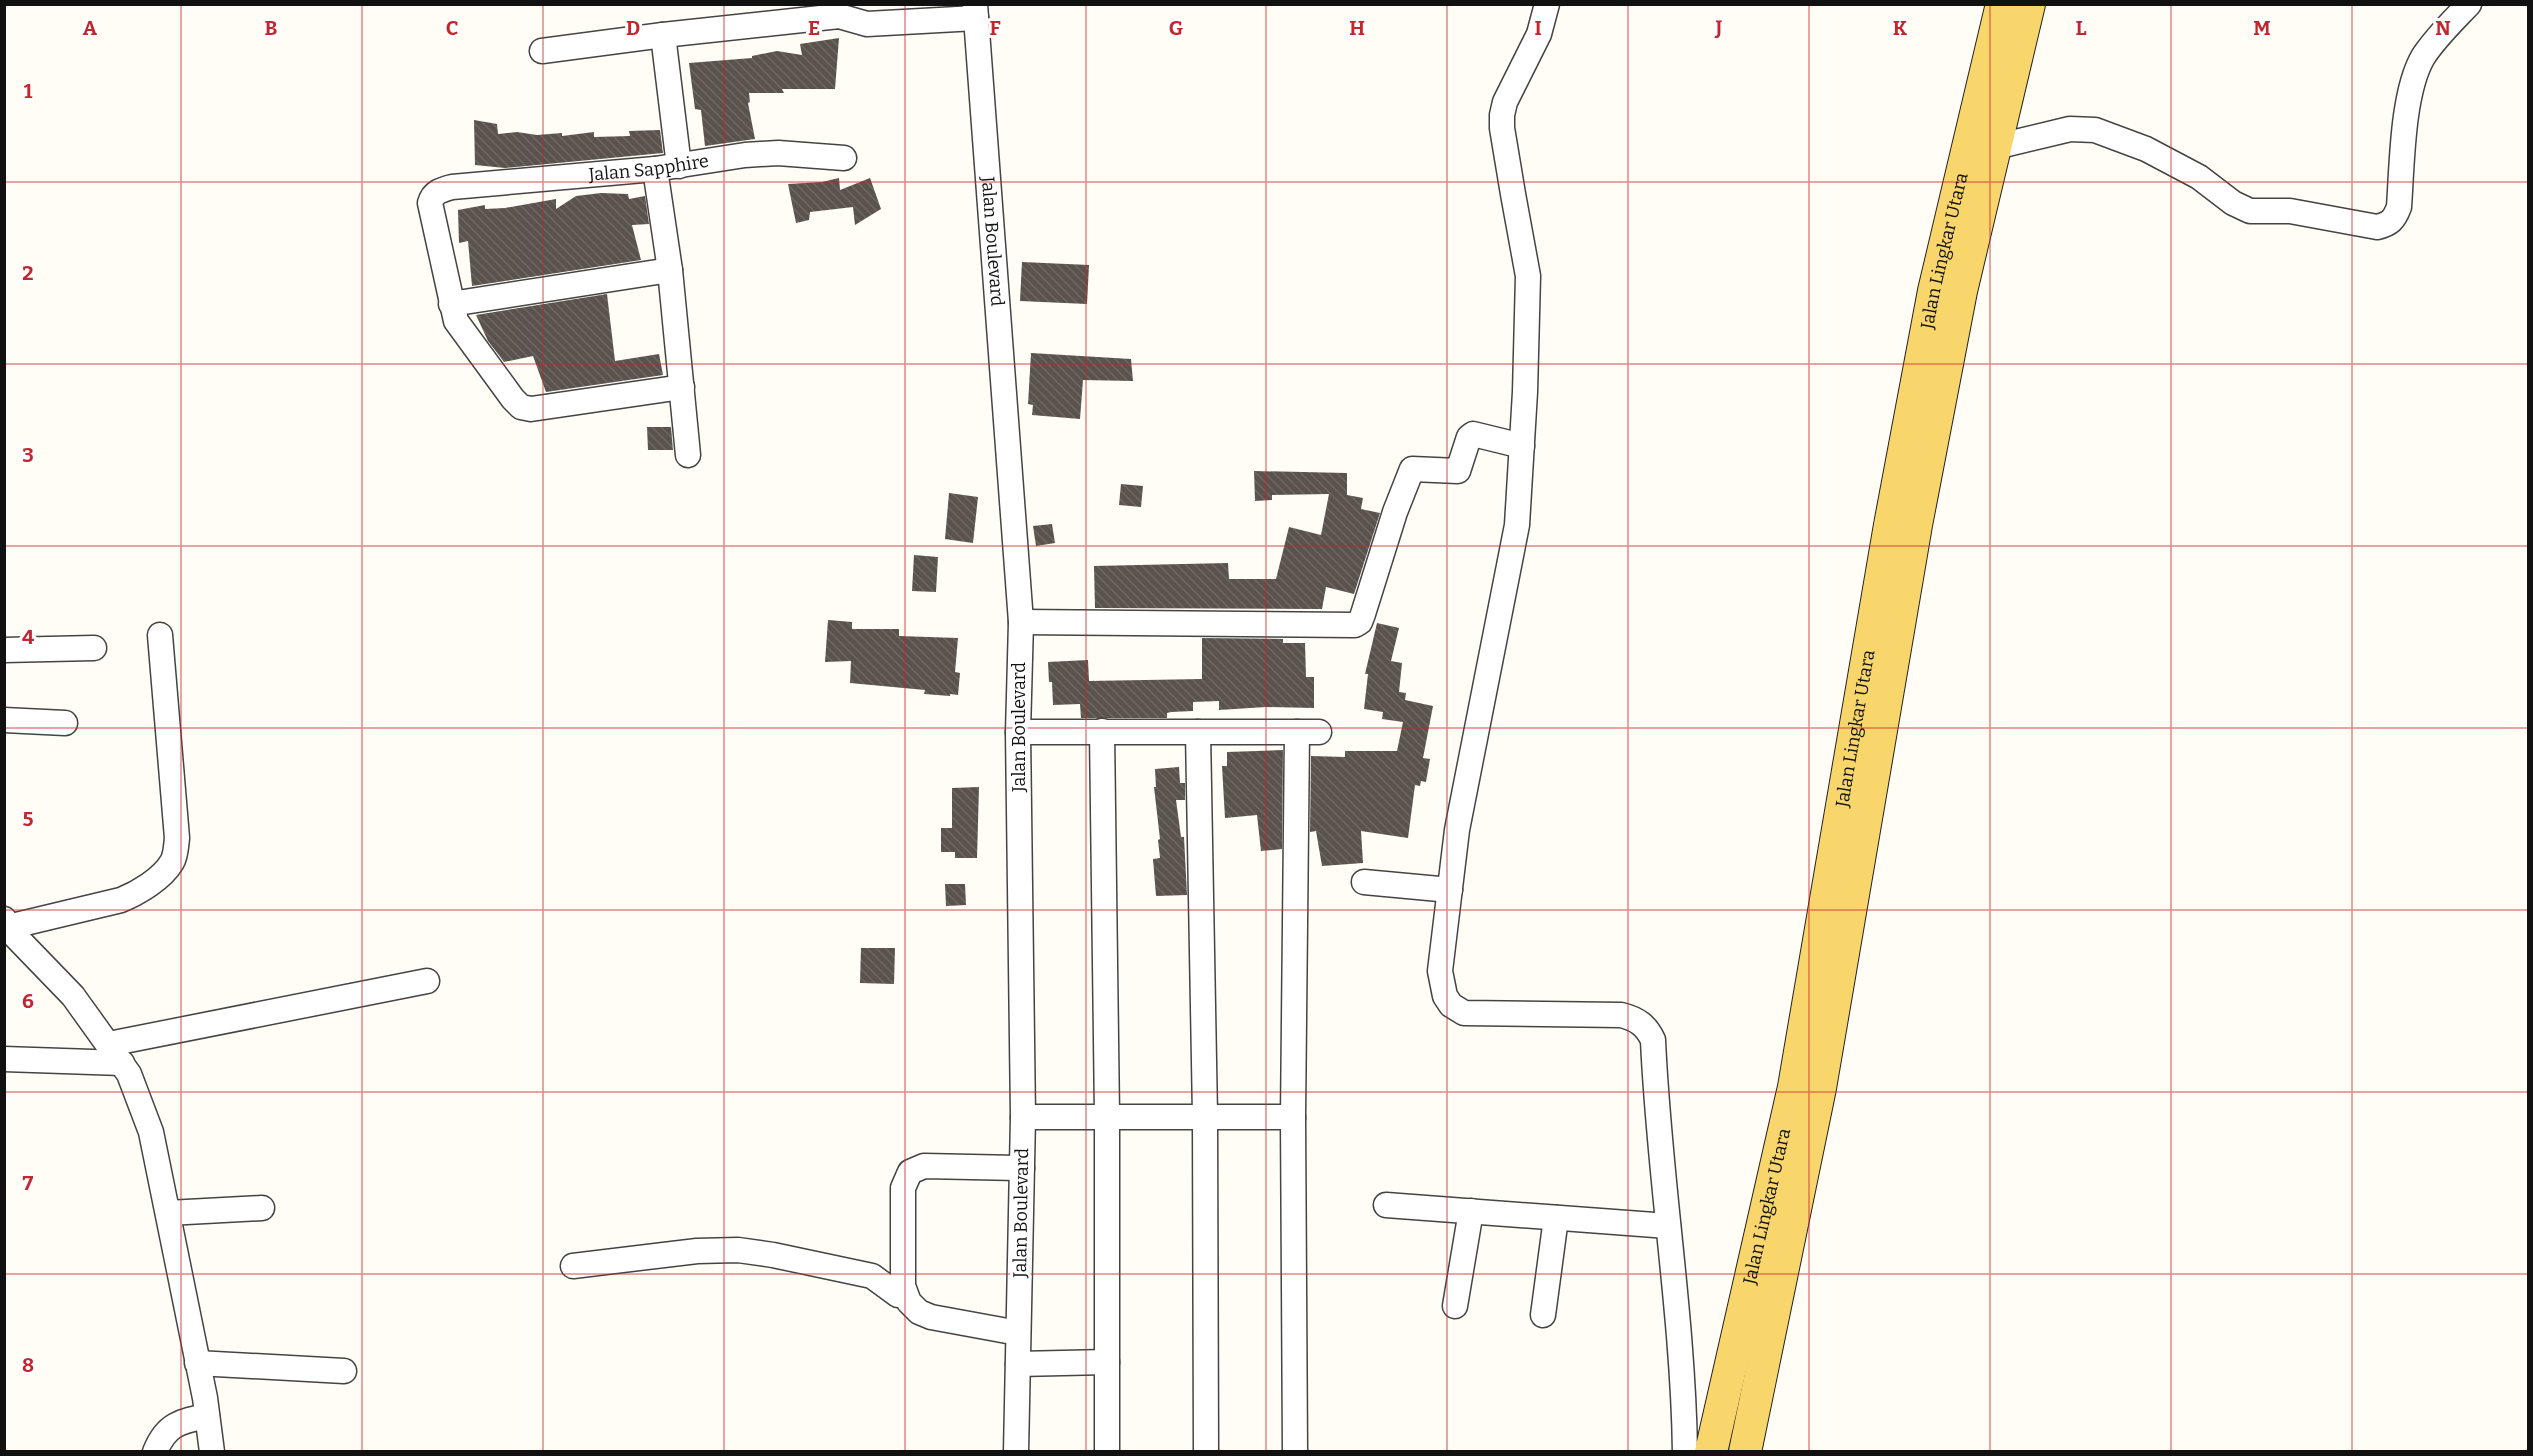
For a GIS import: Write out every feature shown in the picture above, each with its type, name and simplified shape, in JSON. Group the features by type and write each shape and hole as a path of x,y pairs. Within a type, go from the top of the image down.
{"main road":[{"name":"Jalan Lingkar Utara","path":"1711,1452 1794,1087 1888,537 1934,291 2002,4"},
{"name":"Jalan Lingkar Utara","path":"1745,1452 1820,1088 1916,525 1958,303 2029,4"},
{"path":"1738,1333 1768,1342"}],"street":[{"path":"1546,4 1539,34 1505,102 1502,115 1502,128 1528,276 1517,525 1457,830 1440,971 1445,996 1451,1005 1464,1013 1621,1015 1635,1019 1647,1028 1653,1040 1656,1119 1680,1348 1685,1452"},
{"path":"1995,147 2070,129 2095,129 2146,149 2199,177 2233,203 2250,212 2290,211 2377,227 2388,225 2399,207 2408,110 2414,76 2424,57 2469,4"},
{"path":"542,51 846,10 867,24 976,11"},
{"name":"Jalan Boulevard","path":"976,11 1021,622 1018,732 1023,1117 1016,1452"},
{"path":"663,35 679,166"},
{"name":"Jalan Sapphire","path":"451,304 430,203 432,196 438,191 452,187 655,170 745,155 777,153 844,158"},
{"path":"655,170 670,270 688,454"},
{"path":"670,270 451,304 456,321 498,381 522,407 531,409 682,387"},
{"path":"1021,622 1355,625 1360,622 1364,614 1395,512 1412,468 1458,471 1469,437 1473,434 1522,446"},
{"path":"6,925 133,896 173,862 177,838 160,635"},
{"path":"4,650 94,648"},
{"path":"4,720 65,723"},
{"path":"1102,731 1107,1116 1107,1452"},
{"path":"1018,732 1308,732 1293,1118 1295,1452"},
{"path":"1198,732 1205,1116 1206,1452"},
{"path":"1364,882 1450,890"},
{"path":"6,925 74,996 129,1074 151,1132 207,1416 216,1450"},
{"path":"4,1059 116,1054 427,981"},
{"path":"1023,1117 1293,1118"},
{"path":"1018,1333 931,1317 914,1308 905,1295 903,1188 910,1172 924,1166 1022,1168"},
{"path":"1386,1205 1668,1226"},
{"path":"168,1213 262,1208"},
{"path":"1455,1306 1471,1211"},
{"path":"1544,1316 1556,1218"},
{"path":"573,1266 697,1251 738,1250 773,1254 873,1276 898,1295 905,1295"},
{"path":"1018,1364 1107,1362"},
{"path":"197,1363 344,1371"},
{"path":"155,1452 168,1430 180,1421 207,1416"}],"building":[{"path":"839,38 835,89 782,89 784,93 749,93 750,102 748,103 755,139 705,146 701,110 695,109 689,63 752,58 752,56 777,51 802,55 800,44"},
{"path":"474,120 497,124 498,134 562,133 562,136 594,132 594,137 630,136 629,131 660,130 663,153 505,168 475,165"},
{"path":"839,178 840,190 870,178 881,209 855,225 853,207 810,212 809,220 796,223 788,184 822,182"},
{"path":"601,193 628,194 629,199 645,196 649,224 632,225 641,260 472,286 468,241 459,243 458,210 485,205 485,209 505,208 556,199 556,209 576,196"},
{"path":"1022,262 1089,265 1087,304 1020,301"},
{"path":"607,294 615,361 659,354 663,375 546,392 533,356 504,362 488,341 476,315"},
{"path":"1031,353 1131,359 1133,381 1083,380 1080,419 1032,415 1033,405 1028,404"},
{"path":"647,427 671,427 673,450 648,450"},
{"path":"1254,471 1347,473 1347,495 1363,498 1361,509 1380,513 1354,594 1326,587 1322,609 1095,608 1094,566 1228,563 1229,579 1276,579 1289,527 1321,535 1329,494 1272,495 1272,500 1255,501"},
{"path":"1121,484 1143,486 1141,507 1119,505"},
{"path":"949,493 978,497 973,543 945,539"},
{"path":"1052,524 1055,543 1036,546 1033,526"},
{"path":"914,555 938,557 936,592 912,591"},
{"path":"828,620 852,622 852,629 899,629 899,636 958,638 955,672 960,673 958,695 924,694 925,690 850,683 851,661 825,662"},
{"path":"1377,623 1399,628 1391,661 1402,663 1399,692 1406,693 1405,700 1433,706 1423,758 1430,759 1426,782 1421,781 1420,786 1415,785 1408,838 1361,831 1363,863 1322,866 1316,831 1310,832 1311,756 1345,757 1345,751 1397,751 1403,722 1382,719 1383,712 1364,709 1368,674 1365,674"},
{"path":"1202,638 1283,639 1283,643 1305,643 1306,677 1314,677 1314,708 1266,707 1219,710 1219,701 1193,702 1193,711 1167,713 1167,718 1081,718 1080,704 1053,705 1048,662 1088,660 1089,681 1202,679"},
{"path":"1283,750 1282,849 1261,851 1257,815 1225,818 1222,766 1227,766 1227,752"},
{"path":"1179,767 1180,783 1185,783 1185,800 1176,800 1181,837 1184,837 1187,895 1156,896 1153,859 1160,858 1158,840 1160,839 1154,787 1156,787 1155,769"},
{"path":"979,787 977,858 955,858 955,852 941,852 941,828 952,828 952,788"},
{"path":"945,884 965,884 966,905 946,906"},
{"path":"861,948 895,948 894,984 860,983"}]}
